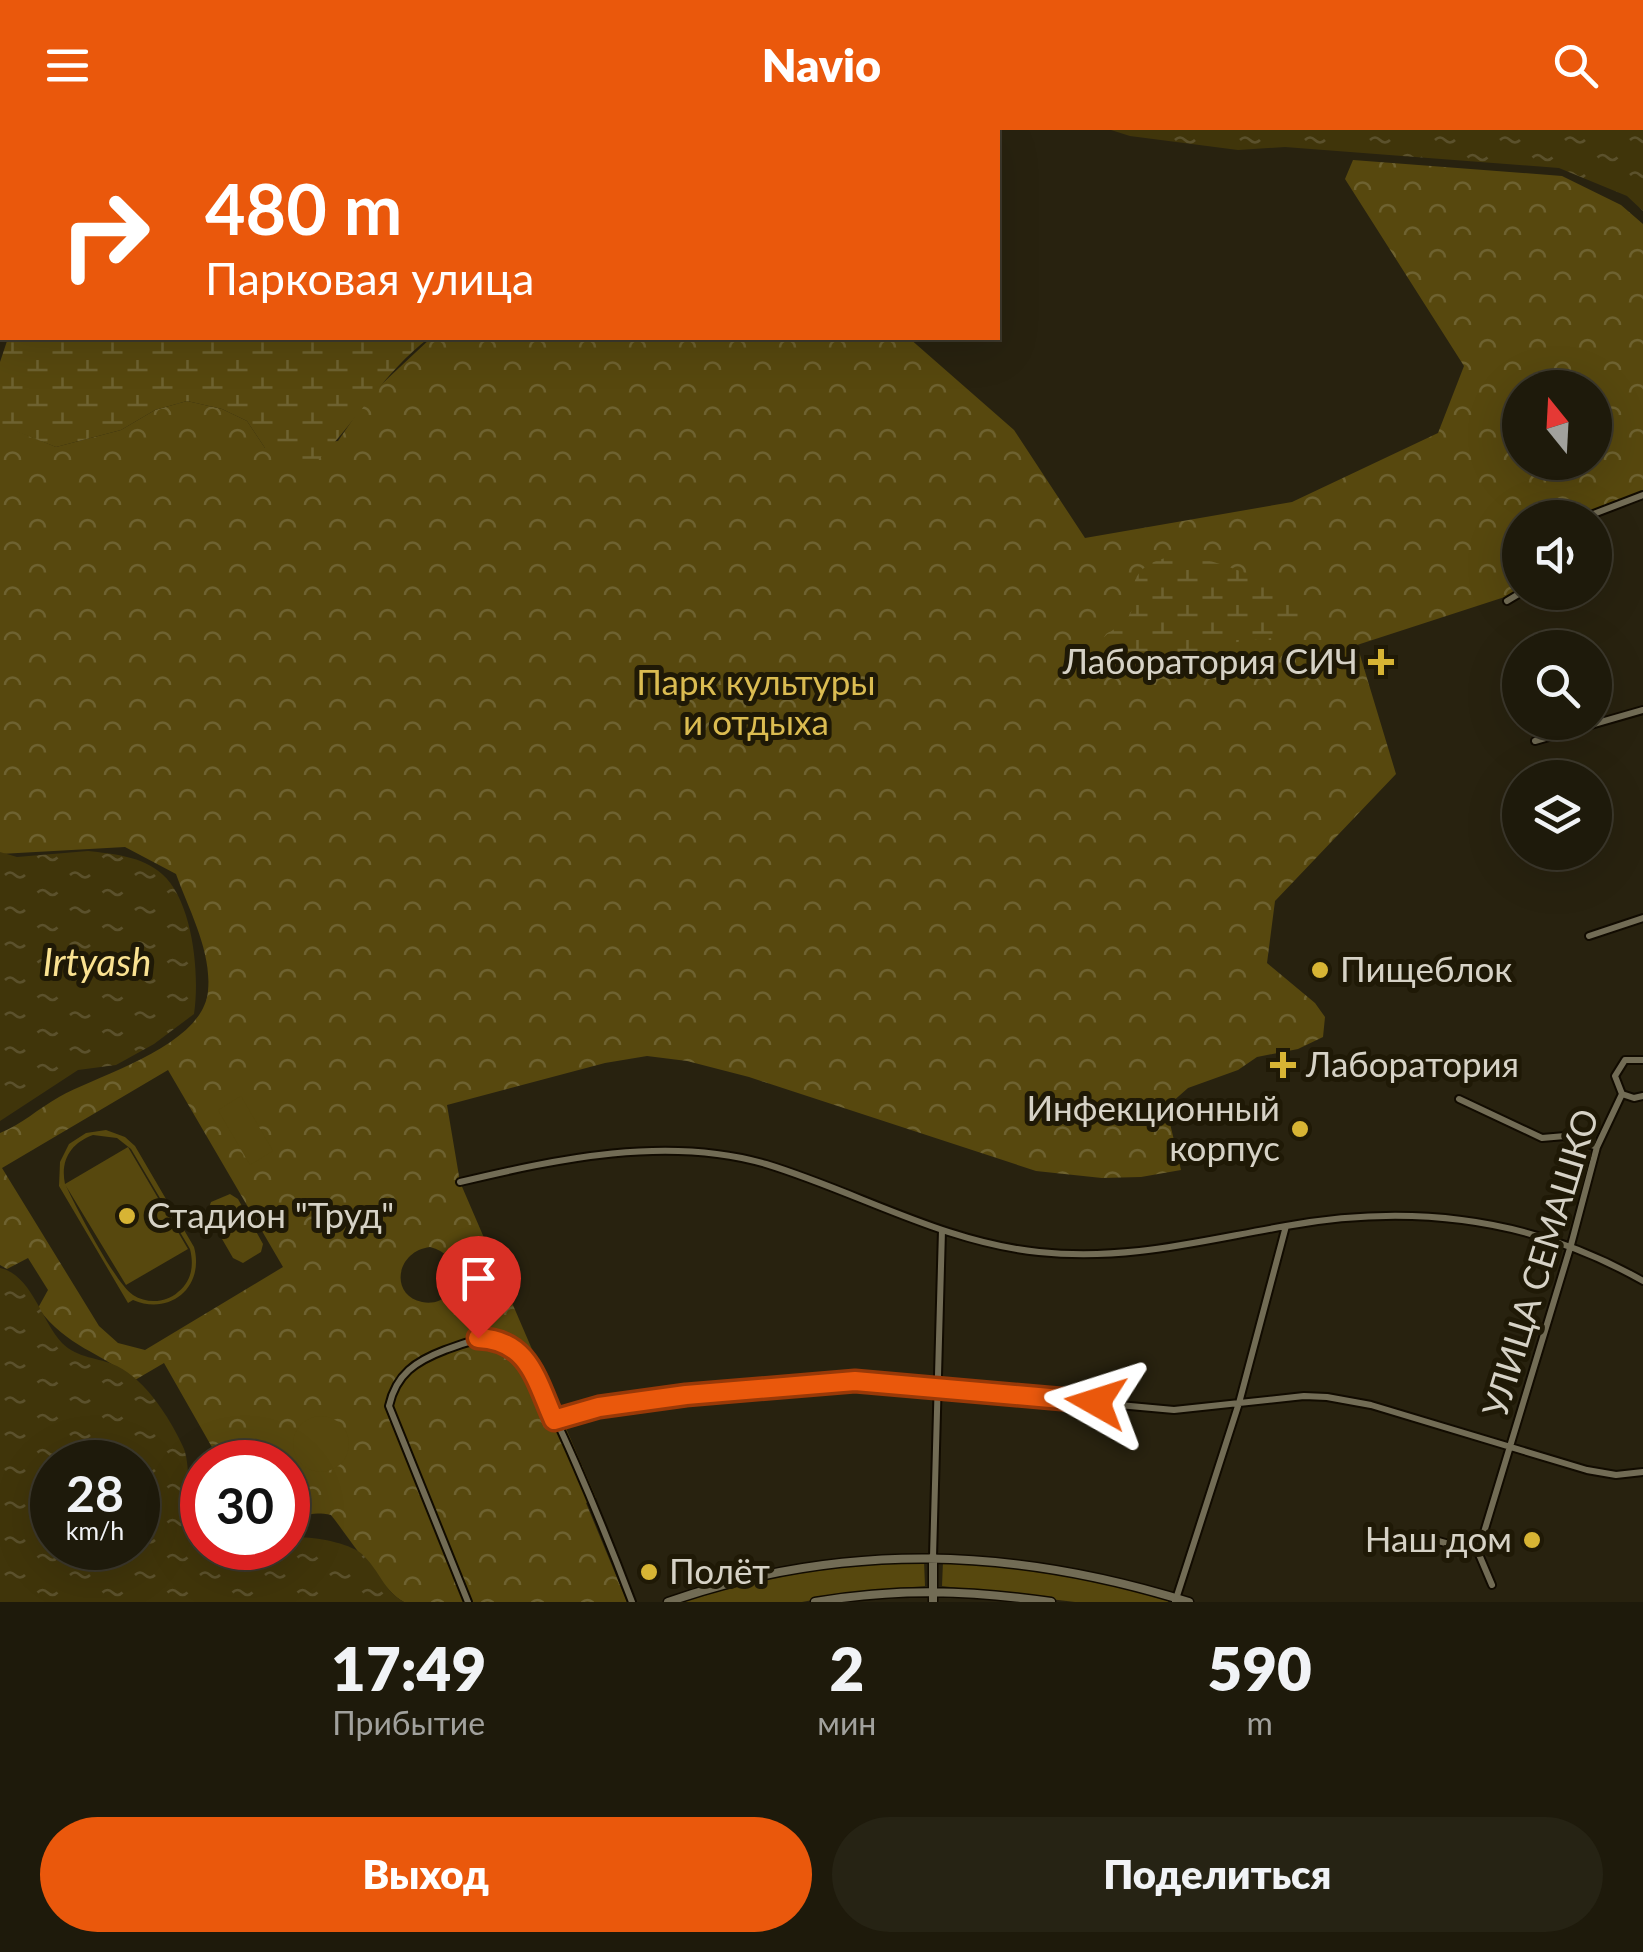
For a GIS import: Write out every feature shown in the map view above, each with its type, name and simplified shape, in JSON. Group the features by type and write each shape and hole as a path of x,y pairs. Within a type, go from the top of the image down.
{"street":[{"path":"1612,507 1643,495"},
{"path":"1535,741 1643,710"},
{"path":"1589,936 1643,918"},
{"name":"УЛИЦА СЕМАШКО","path":"1478,1552 1597,1147 1622,1094 1615,1083 1616,1070 1625,1060 1643,1060"},
{"path":"1622,1094 1643,1096"},
{"path":"1459,1099 1542,1138 1565,1136 1597,1147"},
{"path":"460,1182 514,1169 614,1154 658,1151 716,1155 765,1164 942,1230 1034,1252 1107,1256 1153,1252 1372,1214 1446,1216 1523,1230 1571,1245 1643,1281"},
{"path":"1176,1600 1238,1403 1286,1226"},
{"path":"932,1602 942,1230"},
{"path":"468,1602 389,1406 403,1374 420,1359 478,1338 508,1344 530,1366 632,1602"},
{"path":"554,1420 599,1407 686,1395 855,1381 1174,1410 1304,1396 1349,1400 1601,1474 1643,1472"},
{"path":"1431,1539 1478,1552 1492,1584"},
{"path":"668,1602 732,1582 804,1567 880,1558 933,1557 1049,1567 1118,1581 1189,1602"},
{"path":"815,1602 932,1590 1051,1602"}],"green space":[{"name":"Парк культуры и отдыха","path":"1353,160 1562,176 1621,205 1643,224 1643,494 1612,505 1612,500 1502,500 1502,598 1357,645 1396,774 1275,901 1267,963 1315,1003 1325,1017 1323,1037 1298,1049 1257,1057 1238,1070 1188,1088 1171,1103 1168,1115 1181,1170 1102,1178 1036,1171 749,1077 687,1061 647,1056 605,1063 447,1105 460,1182 596,1498 586,1503 627,1602 404,1602 377,1576 331,1515 310,1515 310,1440 208,1440 164,1363 135,1380 72,1341 49,1321 38,1308 48,1290 28,1258 7,1269 0,1265 0,1133 59,1097 169,1043 202,1010 208,976 198,931 176,874 125,847 0,854 0,424 56,447 121,430 155,410 187,401 222,409 247,421 265,448 338,441 369,396 429,340 911,340 1014,430 1085,538 1292,502 1438,433 1464,366 1345,179","holes":["168,1070 283,1267 145,1350 118,1343 99,1326 2,1168","430,1247 443,1253 455,1271 451,1290 434,1302 411,1298 401,1283 404,1264 419,1250"]},
{"path":"7,340 427,340 398,366 318,460 285,462 265,448 247,421 222,409 187,401 155,410 121,430 56,447 0,425 0,362"},
{"path":"1176,555 1226,566 1282,591 1306,611 1305,627 1281,636 1222,646 1146,674 1116,678 1103,665 1100,642 1129,616 1134,584 1141,571 1153,562"},
{"path":"241,1096 273,1151 250,1165 218,1110"},
{"name":"Стадион \"Труд\"","path":"106,1130 125,1137 135,1146 194,1247 196,1261 189,1286 171,1301 128,1303 59,1186 60,1162 69,1144 86,1133","holes":["93,1135 117,1138 131,1149 190,1249 189,1278 183,1288 162,1300 144,1300 125,1288 66,1186 126,1285 188,1249 128,1147 65,1184 66,1160 79,1143"]},
{"path":"230,1194 238,1199 263,1244 261,1252 243,1263 233,1258 207,1213 211,1202"},
{"path":"321,1416 332,1418 347,1433 347,1455 341,1464 321,1472 310,1470 310,1440 294,1440 301,1424"},
{"path":"924,1560 925,1586 863,1591 802,1602 677,1602 732,1585 830,1566"},
{"path":"943,1561 1078,1576 1169,1599 1075,1602 942,1586"}],"water":[{"path":"1111,130 1643,130 1643,211 1627,196 1559,168 1285,147 1238,150"},
{"name":"Irtyash","path":"88,851 146,863 173,886 192,940 194,1014 154,1044 116,1065 78,1070 0,1121 0,852 17,857"},
{"path":"0,1268 20,1279 62,1343 75,1352 128,1372 157,1402 173,1426 180,1441 180,1570 310,1570 310,1538 315,1538 357,1550 404,1602 0,1602"}],"place":[{"name":"Лаборатория СИЧ","path":"1381,662"},
{"name":"Пищеблок","path":"1320,970"},
{"name":"Лаборатория","path":"1283,1065"},
{"name":"Инфекционный корпус","path":"1300,1129"},
{"name":"Стадион \"Труд\"","path":"127,1216"},
{"name":"Наш дом","path":"1532,1540"},
{"name":"Полёт","path":"649,1572"}],"route":[{"path":"478,1338 508,1344 524,1357 554,1420 599,1407 686,1395 855,1381 1096,1402"}]}
